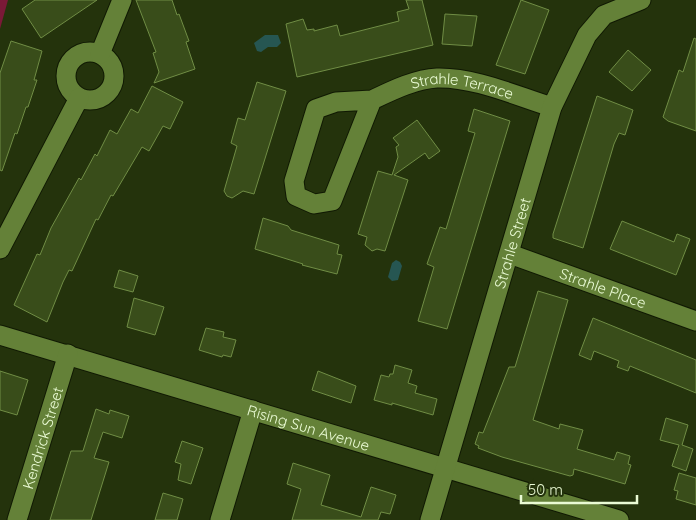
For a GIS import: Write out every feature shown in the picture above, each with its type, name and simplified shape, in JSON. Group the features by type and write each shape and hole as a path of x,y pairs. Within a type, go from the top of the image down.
{"street":[{"path":"100,54 122,0"},
{"name":"Strahle Street","path":"430,520 552,107 587,35 604,15 641,0"},
{"path":"88,52 100,54 110,62 113,69 113,85 102,97 95,100 79,98 73,94 66,80 69,64 81,54 88,52"},
{"name":"Strahle Terrace","path":"372,100 332,201 314,204 296,196 294,181 316,109 336,102 372,100 395,89 436,78 467,81 552,107"},
{"path":"0,249 79,98"},
{"name":"Strahle Place","path":"510,254 696,321"},
{"name":"Rising Sun Avenue","path":"0,335 618,520"},
{"name":"Kendrick Street","path":"17,520 68,354"},
{"path":"220,520 253,410"}],"shaded area":[{"path":"0,0 8,0 0,29"}],"water":[{"path":"265,35 278,35 281,43 277,47 268,47 261,52 257,51 254,43"},
{"path":"396,260 402,266 398,280 392,281 388,277 392,263"}],"building":[{"path":"35,0 97,0 41,38 22,9"},
{"path":"136,0 172,0 189,41 186,42 195,69 154,83 159,72 153,53 156,52"},
{"path":"406,0 422,0 433,45 297,77 286,24 303,19 307,30 314,29 314,31 337,25 340,36 399,21 397,12 409,9"},
{"path":"521,0 549,10 525,74 496,65"},
{"path":"445,14 477,16 472,46 442,44"},
{"path":"694,38 696,39 696,131 668,121 663,117 679,70 683,72"},
{"path":"11,41 42,51 34,80 37,80 28,107 26,107 17,134 15,133 2,171 0,170 0,73"},
{"path":"628,50 651,70 632,91 609,72"},
{"path":"257,82 286,91 254,194 243,191 232,198 227,196 224,191 237,146 231,143 238,118 245,120"},
{"path":"152,86 183,102 170,129 163,126 149,151 142,147 113,196 111,195 98,220 96,219 72,271 69,270 47,322 14,305 37,254 40,255 51,228 79,178 81,180 95,154 97,156 110,130 117,134 131,109 138,113"},
{"path":"597,96 633,110 625,135 619,133 614,144 583,248 553,238 553,234"},
{"path":"474,109 510,121 447,329 418,321 434,267 427,264 440,227 446,229 475,133 468,131"},
{"path":"417,120 440,151 429,159 425,153 394,175 408,180 385,251 377,249 372,251 365,245 367,237 358,234 378,171 392,175 398,157 396,147 399,145 393,138"},
{"path":"263,218 288,226 291,230 339,245 337,254 342,255 337,274 302,265 255,249"},
{"path":"622,221 674,242 677,234 690,239 676,275 610,249"},
{"path":"119,270 138,276 133,292 114,287"},
{"path":"538,291 568,300 533,420 559,429 560,424 583,430 577,449 614,460 617,452 630,456 628,464 631,465 625,484 574,469 573,475 570,476 502,457 478,448 479,446 475,444 479,432 483,433 509,367 515,367"},
{"path":"134,298 164,307 155,335 127,327"},
{"path":"593,318 696,360 696,393 630,366 628,371 617,367 619,361 594,351 591,360 579,355"},
{"path":"206,328 224,332 223,337 236,340 231,357 223,355 222,357 199,350"},
{"path":"395,365 412,370 408,383 417,386 415,393 437,399 433,415 392,403 392,405 374,400 381,375 389,377 390,374 393,374"},
{"path":"0,371 28,380 17,415 0,410"},
{"path":"318,371 356,386 351,403 312,390"},
{"path":"96,409 109,414 110,410 129,416 122,438 103,432 94,458 109,462 91,520 50,520 71,451 83,451"},
{"path":"666,418 688,425 682,445 693,449 686,471 672,466 679,445 660,440"},
{"path":"182,441 203,448 191,484 178,480 181,464 175,462"},
{"path":"293,463 330,475 321,505 361,517 371,487 396,495 390,514 381,512 378,520 292,520 301,489 287,484"},
{"path":"679,473 696,478 696,505 676,499 678,491 674,490"},
{"path":"163,493 183,499 177,520 155,520"}]}
